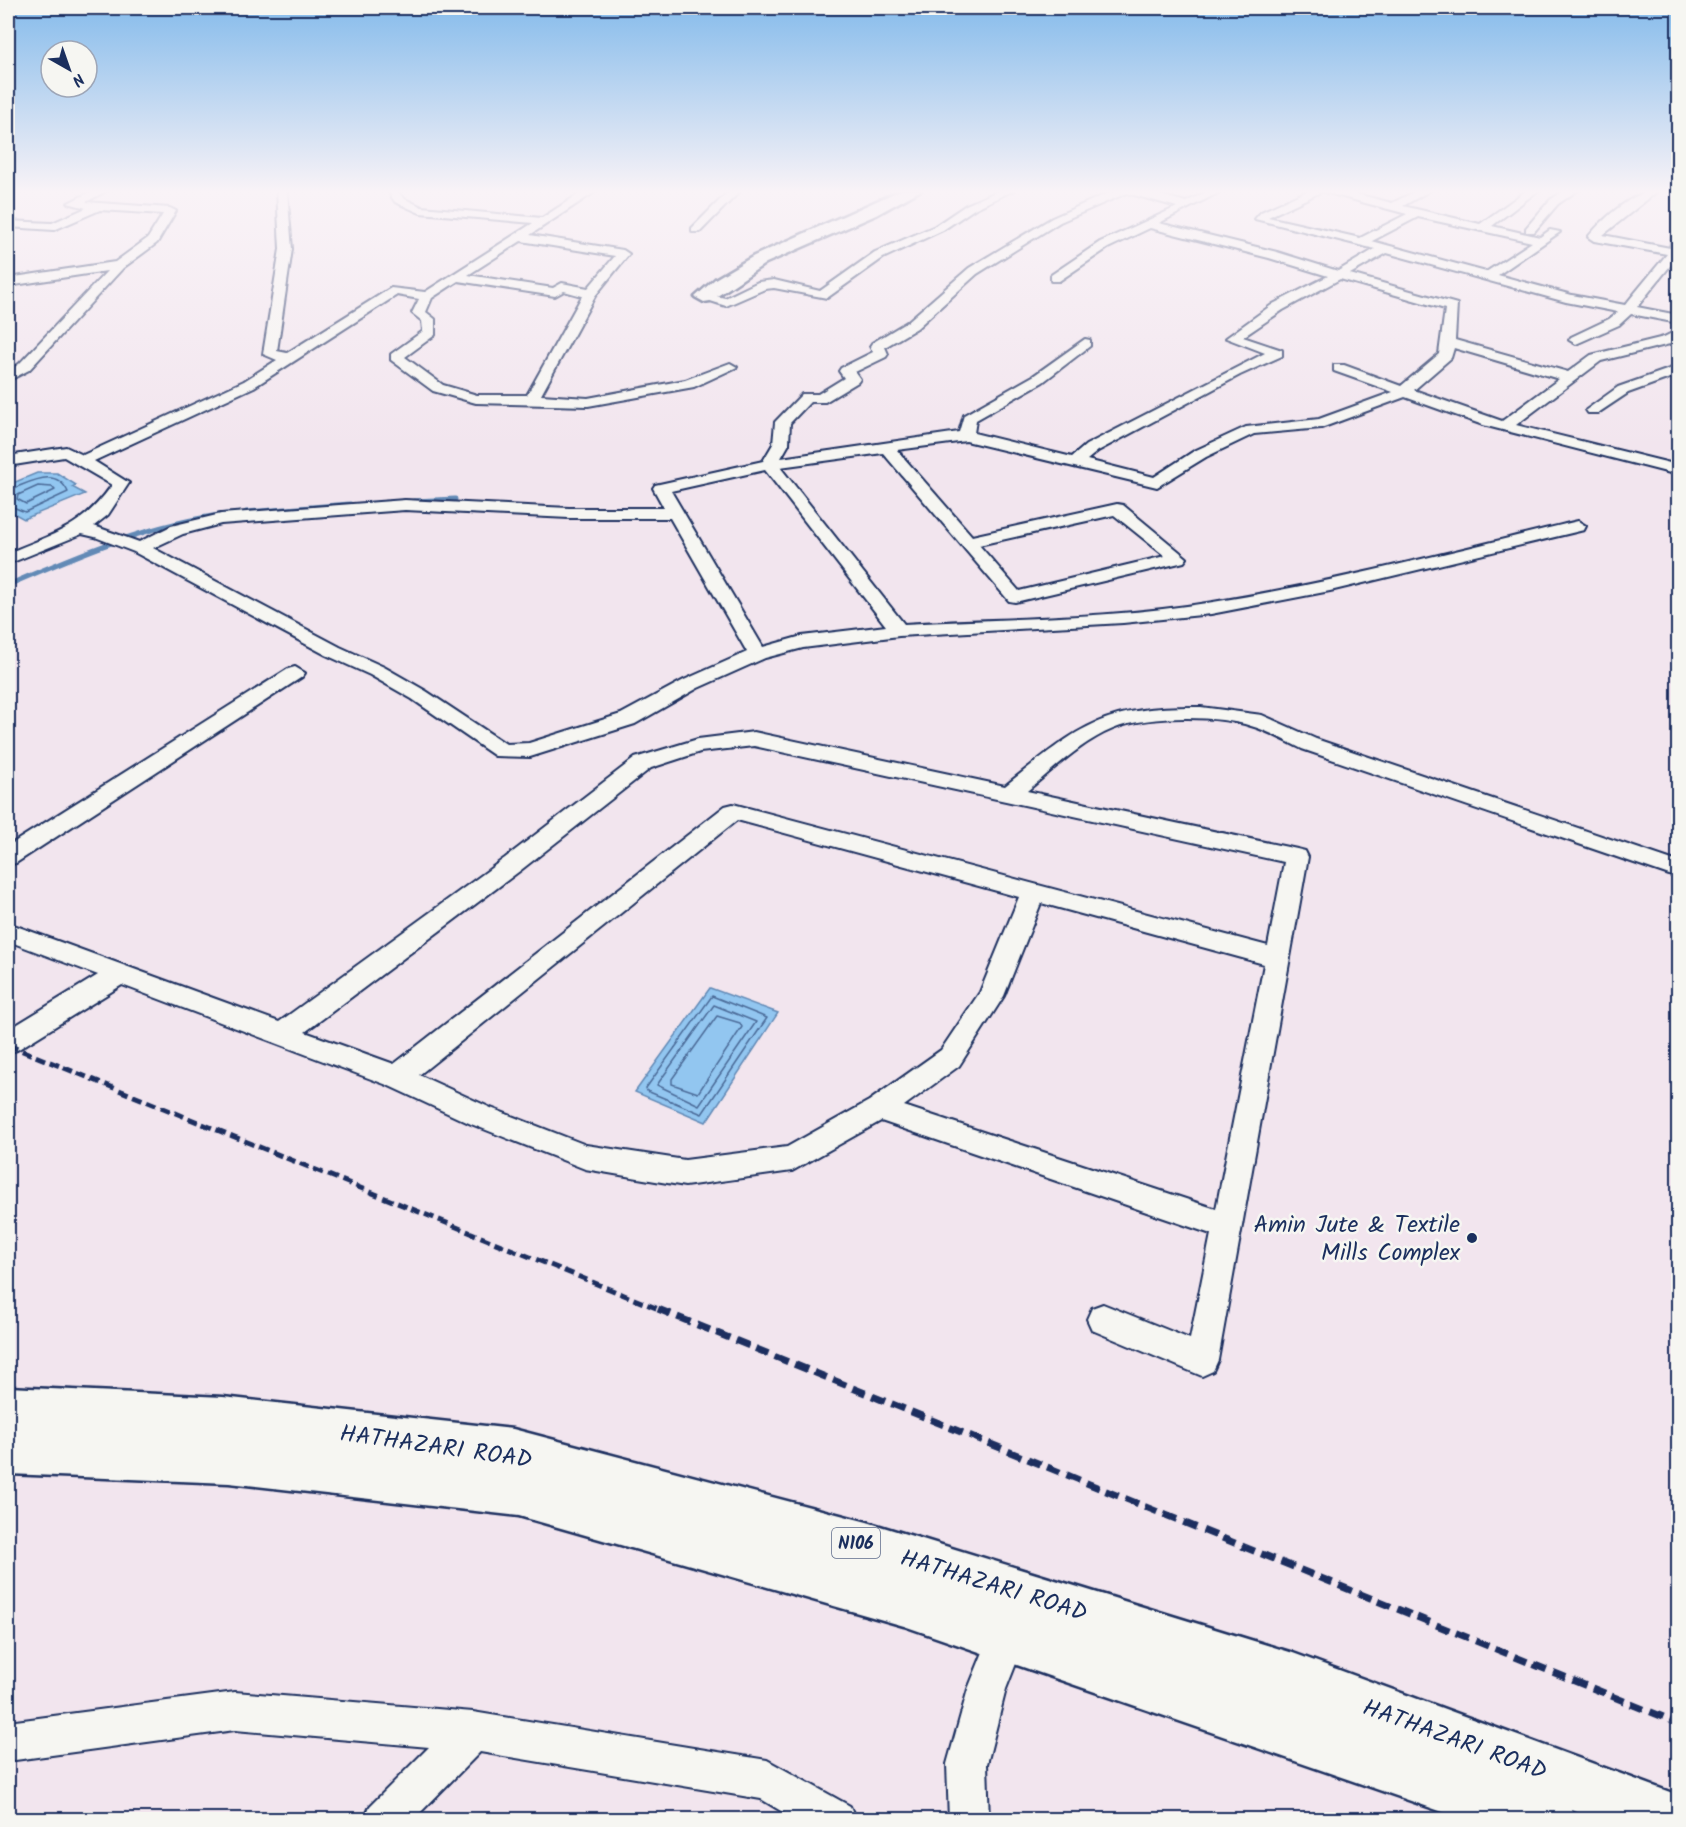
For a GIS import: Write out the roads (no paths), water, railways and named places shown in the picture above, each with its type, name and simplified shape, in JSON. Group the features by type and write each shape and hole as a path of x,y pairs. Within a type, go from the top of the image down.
{"main road":[{"path":"704,297 736,275"},
{"name":"HATHAZARI ROAD","path":"8,1410 223,1420 513,1452 867,1545 1293,1679 1672,1820"},
{"name":"HATHAZARI ROAD","path":"8,1451 229,1460 519,1492 904,1600 1007,1638 1536,1817"}],"street":[{"path":"8,282 52,275"},
{"path":"8,377 24,367 109,275"},
{"path":"282,275 270,354 289,358"},
{"path":"457,275 427,296 419,313 428,319 430,332 396,357 438,388 476,399 588,402 689,384 730,367"},
{"path":"532,399 589,295 605,275"},
{"path":"704,297 726,302 751,289 774,284 822,295 850,275"},
{"path":"769,464 782,444 783,422 807,397 820,399 853,378 846,371 881,354 877,346 912,325 968,275"},
{"path":"1056,278 1060,275"},
{"path":"1480,275 1571,299 1678,319"},
{"path":"1576,340 1614,322 1628,310 1657,275"},
{"path":"758,654 661,488 769,464 966,436 1157,482 1200,454 1251,430 1321,423 1399,395 1446,355 1452,307 1339,276 1278,306 1233,338 1277,353 1235,372 1092,448 1077,461"},
{"path":"454,277 555,292 562,287 582,290 589,295"},
{"path":"82,461 249,384 395,291 427,296"},
{"path":"1505,426 1596,358 1670,340 1678,334"},
{"path":"1446,342 1569,377"},
{"path":"966,436 969,418 1038,379 1085,343"},
{"path":"1339,368 1405,390 1488,422 1678,470"},
{"path":"1593,410 1623,390 1678,370"},
{"path":"887,448 1015,597 1178,558 1118,509 968,542"},
{"path":"8,461 66,452 121,483 102,511 80,529 8,559"},
{"path":"769,464 899,630"},
{"path":"132,545 221,519 405,505 569,513 676,513"},
{"path":"80,529 99,532 132,545 333,651 377,671 419,695 502,751 530,750 628,719 691,684 758,654 802,642 899,630 1123,617 1211,608 1330,586 1578,526"},
{"path":"8,857 295,673"},
{"path":"1010,794 1080,738 1108,723 1156,714 1204,713 1255,720 1309,744 1678,870"},
{"path":"284,1033 513,864 643,763 698,746 754,739 1297,857 1202,1360 1103,1319"},
{"path":"397,1077 732,811 1278,958"},
{"path":"8,932 397,1077 481,1116 585,1157 686,1173 792,1159 879,1109 950,1058 991,996 1033,892"},
{"path":"8,1044 120,974"},
{"path":"879,1109 1227,1226"},
{"path":"969,1820 967,1764 987,1689 1007,1638"},
{"path":"8,1742 235,1711 473,1731 767,1780 836,1820"},
{"path":"384,1820 473,1731"}],"water":[{"path":"37,473 57,473 76,485 72,487 85,494 24,519 8,510 8,485"},
{"path":"710,988 778,1013 706,1122 635,1092"}],"waterway":[{"path":"414,501 455,499"},
{"path":"246,512 350,504"},
{"path":"8,585 115,542 171,525 227,514"}],"railway":[{"path":"8,1045 661,1310"},
{"path":"658,1309 1678,1723"}],"place":[{"name":"Amin Jute & Textile Mills Complex","path":"1472,1238"}]}
